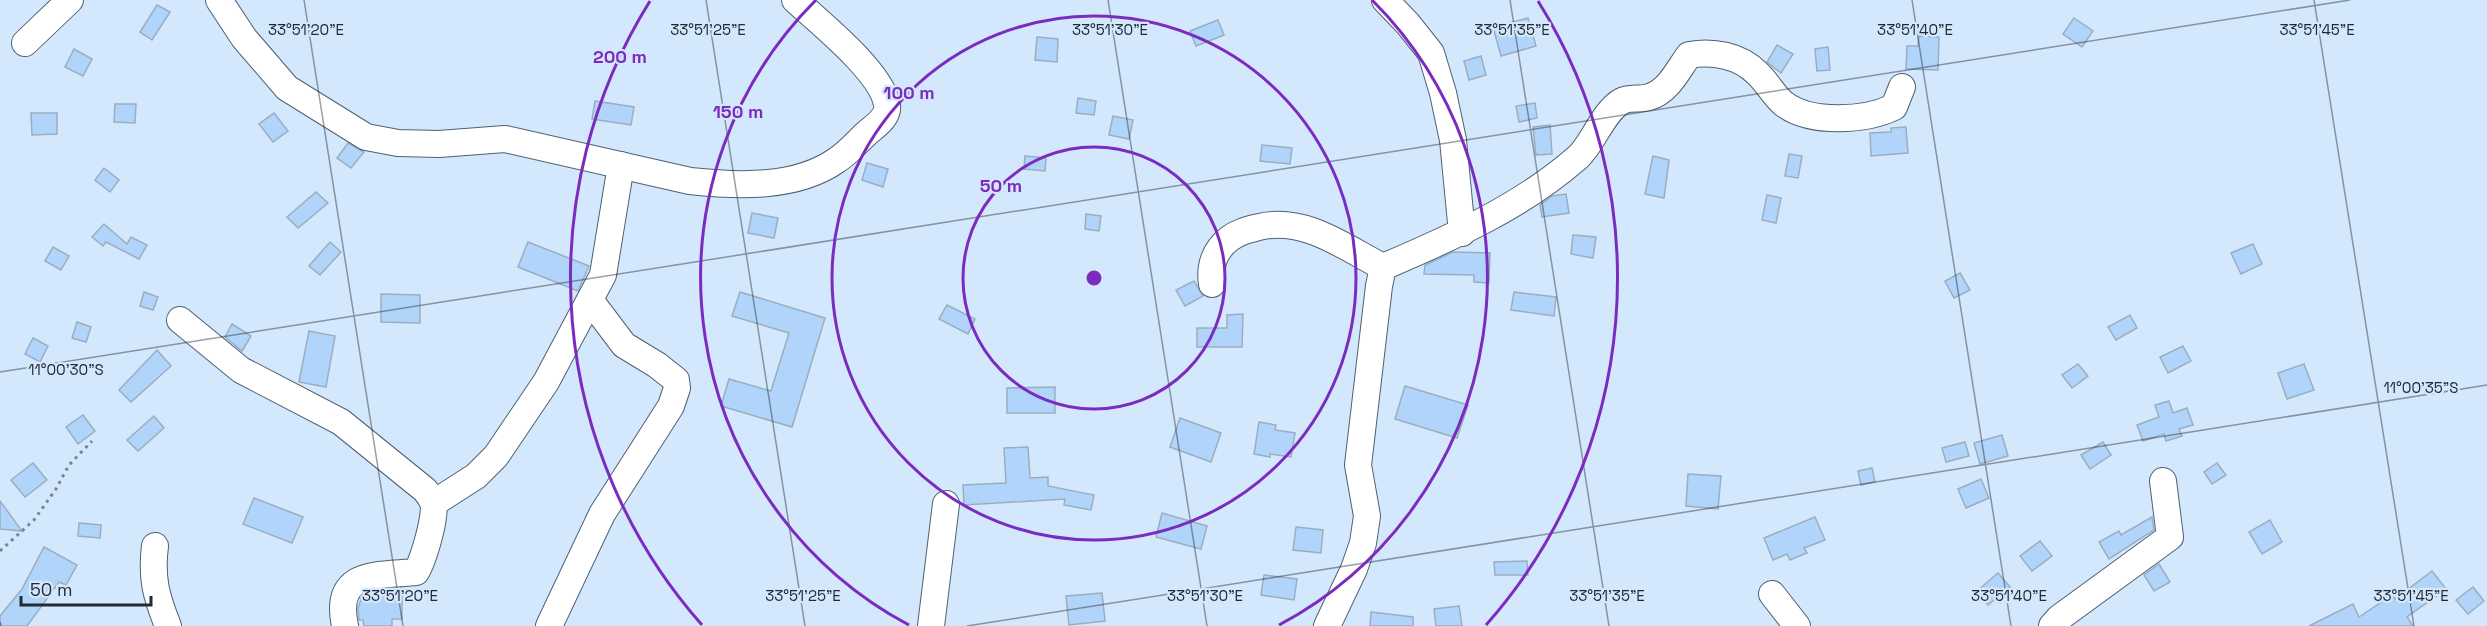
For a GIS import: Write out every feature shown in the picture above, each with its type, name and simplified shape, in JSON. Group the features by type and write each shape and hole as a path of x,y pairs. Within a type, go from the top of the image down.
{"street":[{"path":"25,43 70,0"},
{"path":"219,0 244,38 287,88 366,137 398,143 439,144 505,139 690,181 719,184 759,184 814,173 837,160 884,118 888,108 884,92 865,67 795,0"},
{"path":"1385,0 1431,53 1443,93 1453,140 1462,233"},
{"path":"1383,267 1462,233 1546,184 1580,156 1601,123 1622,101 1650,97 1664,90 1689,55 1716,53 1741,60 1757,72 1782,102 1797,113 1832,118 1881,113 1894,107 1902,87"},
{"path":"434,503 476,476 496,456 546,382 603,275 621,165"},
{"path":"1212,284 1210,271 1219,247 1238,233 1273,224 1296,225 1314,231 1383,267"},
{"path":"1327,626 1354,569 1363,543 1367,516 1358,465 1383,267"},
{"path":"549,626 602,514 671,406 677,388 676,380 657,365 624,345 590,300"},
{"path":"180,320 242,370 341,422 426,490 434,503 422,564 416,572 369,576 354,583 345,593 341,603 345,626"},
{"path":"2052,626 2059,618 2170,537 2163,481"},
{"path":"931,626 943,545 946,504"},
{"path":"154,546 152,569 156,595 168,626"},
{"path":"1772,594 1797,626"}],"path":[{"path":"0,551 34,520 56,489 69,465 92,441"}],"building":[{"path":"157,5 170,12 152,40 140,32"},
{"path":"1528,18 1536,46 1501,56 1493,27"},
{"path":"2074,18 2093,31 2082,47 2063,34"},
{"path":"1218,20 1224,35 1196,46 1190,31"},
{"path":"1919,36 1939,37 1938,70 1906,69 1907,46 1918,46"},
{"path":"1037,37 1058,39 1057,62 1035,60"},
{"path":"1777,45 1793,54 1781,73 1767,62"},
{"path":"1828,47 1830,70 1817,71 1815,49"},
{"path":"74,49 92,59 83,76 65,67"},
{"path":"1481,56 1486,75 1469,80 1464,61"},
{"path":"1078,98 1096,101 1094,115 1076,113"},
{"path":"595,101 634,107 631,125 592,119"},
{"path":"1535,103 1537,118 1519,122 1516,106"},
{"path":"115,104 136,104 135,123 114,122"},
{"path":"31,113 57,113 57,134 32,135"},
{"path":"274,113 288,131 273,142 259,124"},
{"path":"1113,116 1133,120 1129,139 1109,135"},
{"path":"1550,125 1552,154 1536,155 1533,127"},
{"path":"1906,127 1908,153 1871,156 1870,133 1891,132 1891,128"},
{"path":"348,143 364,152 351,168 337,158"},
{"path":"1262,145 1292,148 1290,164 1260,161"},
{"path":"1789,154 1802,156 1798,178 1785,176"},
{"path":"1025,156 1046,158 1045,171 1024,169"},
{"path":"1653,156 1669,160 1664,198 1645,194"},
{"path":"867,163 888,169 883,187 862,180"},
{"path":"104,168 119,180 110,192 95,180"},
{"path":"316,192 328,203 298,228 287,217"},
{"path":"1566,194 1569,213 1542,217 1540,205 1552,196"},
{"path":"1767,195 1781,198 1776,223 1762,220"},
{"path":"752,213 778,218 774,238 748,233"},
{"path":"1086,214 1101,216 1099,231 1085,229"},
{"path":"104,224 127,244 131,237 147,245 139,259 106,242 103,246 92,237"},
{"path":"1573,235 1596,237 1593,258 1571,254"},
{"path":"330,242 341,252 320,275 309,266"},
{"path":"528,242 589,266 578,291 518,267"},
{"path":"2253,244 2262,264 2241,274 2231,253"},
{"path":"53,247 69,256 61,270 45,261"},
{"path":"1453,252 1490,253 1489,283 1474,282 1474,275 1424,274 1425,265"},
{"path":"1960,273 1970,290 1954,298 1945,281"},
{"path":"1194,281 1203,296 1185,306 1176,290"},
{"path":"144,292 158,297 153,310 140,306"},
{"path":"740,292 825,318 792,427 721,406 729,379 771,391 789,333 732,316"},
{"path":"1514,292 1556,297 1554,316 1511,310"},
{"path":"381,294 420,295 420,323 381,322"},
{"path":"947,305 975,319 968,334 939,319"},
{"path":"1243,314 1242,347 1197,347 1197,328 1227,328 1227,315"},
{"path":"2130,315 2137,328 2116,340 2108,327"},
{"path":"77,322 91,327 86,342 72,338"},
{"path":"232,324 251,336 242,351 225,337"},
{"path":"309,331 335,336 326,387 299,382"},
{"path":"33,338 48,346 40,362 25,354"},
{"path":"2183,346 2191,361 2168,373 2160,357"},
{"path":"157,350 171,366 131,402 119,390"},
{"path":"2078,364 2088,376 2072,388 2062,375"},
{"path":"2304,364 2314,390 2287,399 2278,373"},
{"path":"1405,386 1468,405 1457,438 1395,419"},
{"path":"1055,387 1055,413 1007,413 1007,388"},
{"path":"2169,401 2173,413 2187,408 2193,425 2179,429 2182,436 2166,441 2164,434 2143,441 2137,425 2159,417 2155,405"},
{"path":"83,415 95,431 78,444 66,427"},
{"path":"154,416 164,428 138,451 127,440"},
{"path":"1180,418 1221,433 1211,462 1170,447"},
{"path":"1259,422 1276,425 1275,430 1295,433 1291,457 1254,454"},
{"path":"2002,435 2008,456 1980,464 1974,443"},
{"path":"1965,442 1969,456 1946,462 1942,448"},
{"path":"2103,442 2111,455 2090,469 2081,455"},
{"path":"1028,447 1030,478 1048,477 1048,486 1094,495 1091,510 1064,505 1065,499 964,505 963,485 1006,483 1004,448"},
{"path":"33,463 47,480 25,497 11,480"},
{"path":"2217,463 2226,475 2212,484 2204,472"},
{"path":"1872,468 1875,482 1861,485 1858,471"},
{"path":"1688,474 1721,476 1718,509 1686,506"},
{"path":"1981,479 1989,498 1966,508 1958,489"},
{"path":"254,498 303,517 292,543 243,524"},
{"path":"0,501 22,531 0,529"},
{"path":"1162,513 1207,526 1201,549 1156,537"},
{"path":"1815,517 1825,540 1804,548 1807,553 1790,560 1787,554 1773,560 1764,538"},
{"path":"2152,517 2154,530 2109,559 2099,542 2119,531 2121,535"},
{"path":"2270,520 2282,542 2262,554 2249,532"},
{"path":"79,523 101,525 100,538 78,536"},
{"path":"1296,527 1323,530 1321,553 1293,550"},
{"path":"2040,541 2052,556 2032,571 2020,556"},
{"path":"44,547 77,565 66,585 59,582 27,626 0,626 0,616 22,589"},
{"path":"1527,561 1528,575 1495,575 1494,562"},
{"path":"2159,564 2170,582 2154,591 2144,575"},
{"path":"2432,571 2446,589 2407,617 2413,626 2309,626 2353,604 2359,617 2392,595 2395,599"},
{"path":"1998,573 2010,587 1988,605 1977,591"},
{"path":"1264,575 1297,579 1294,600 1261,595"},
{"path":"2473,587 2484,601 2468,614 2456,600"},
{"path":"402,588 402,619 392,619 392,626 364,626 363,620 359,620 358,608 362,596 376,591"},
{"path":"1102,593 1105,621 1069,625 1066,596"},
{"path":"1459,606 1462,626 1436,626 1434,609"},
{"path":"1371,612 1413,617 1413,626 1370,626"}]}
